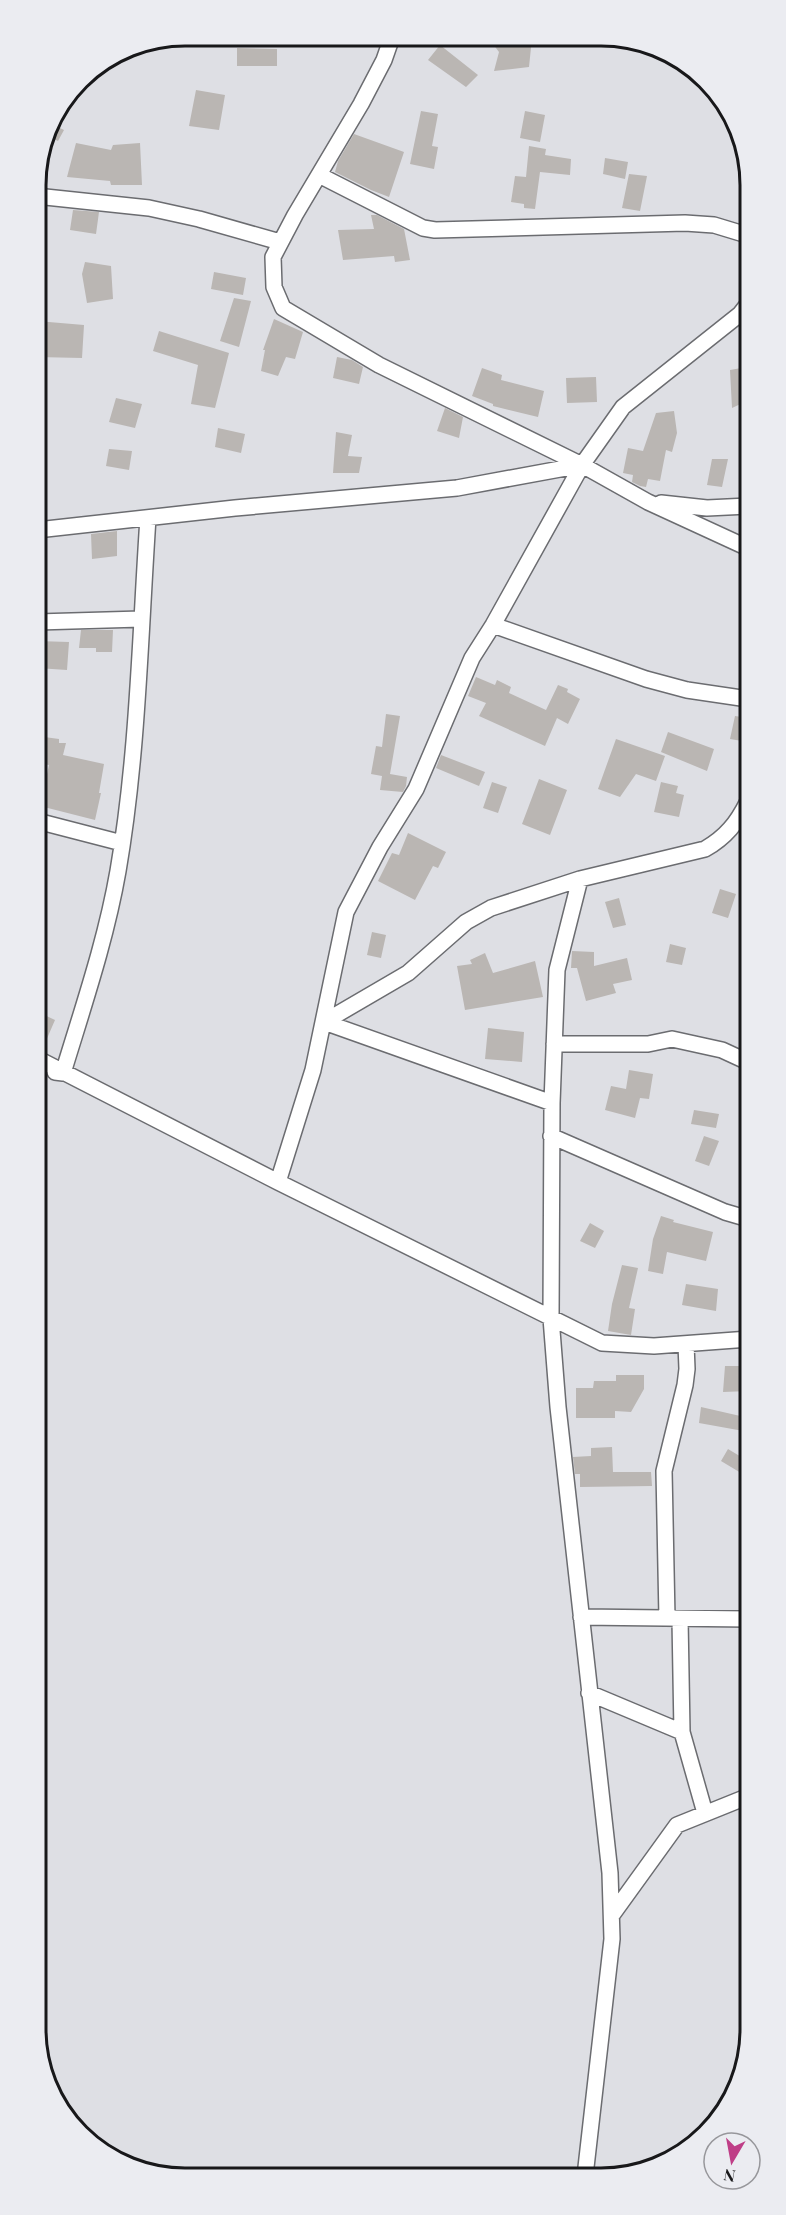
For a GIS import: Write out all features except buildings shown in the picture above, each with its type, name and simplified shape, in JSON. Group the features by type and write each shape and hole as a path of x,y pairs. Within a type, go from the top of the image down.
{"street":[{"path":"389,46 366,95 273,257 274,287 283,308 379,365 582,465 648,502 740,544"},
{"path":"319,176 423,228 435,230 685,223 714,225 740,233"},
{"path":"47,197 149,208 199,219 280,242"},
{"path":"278,1182 313,1070 346,912 380,847 416,789 472,658 493,625 582,465 623,407 740,314"},
{"path":"47,529 457,488 582,465"},
{"path":"648,502 707,508 740,506"},
{"path":"63,1073 106,928 122,843 132,769 148,518"},
{"path":"47,622 141,619"},
{"path":"493,625 646,679 687,690 740,698"},
{"path":"324,1022 408,973 466,922 490,908 579,879 705,849 721,840 740,817"},
{"path":"47,823 122,843"},
{"path":"579,879 557,970 551,1136 551,1318 558,1407 610,1873 612,1915 612,1939 586,2168"},
{"path":"324,1022 552,1103"},
{"path":"554,1044 648,1044 672,1039 722,1050 740,1058"},
{"path":"47,1064 602,1343 654,1346 739,1340"},
{"path":"47,1070 63,1073"},
{"path":"551,1136 739,1216"},
{"path":"686,1344 685,1385 664,1471 682,1732 705,1813"},
{"path":"581,1617 739,1619"},
{"path":"589,1693 682,1732"},
{"path":"612,1915 677,1825 739,1800"}]}
